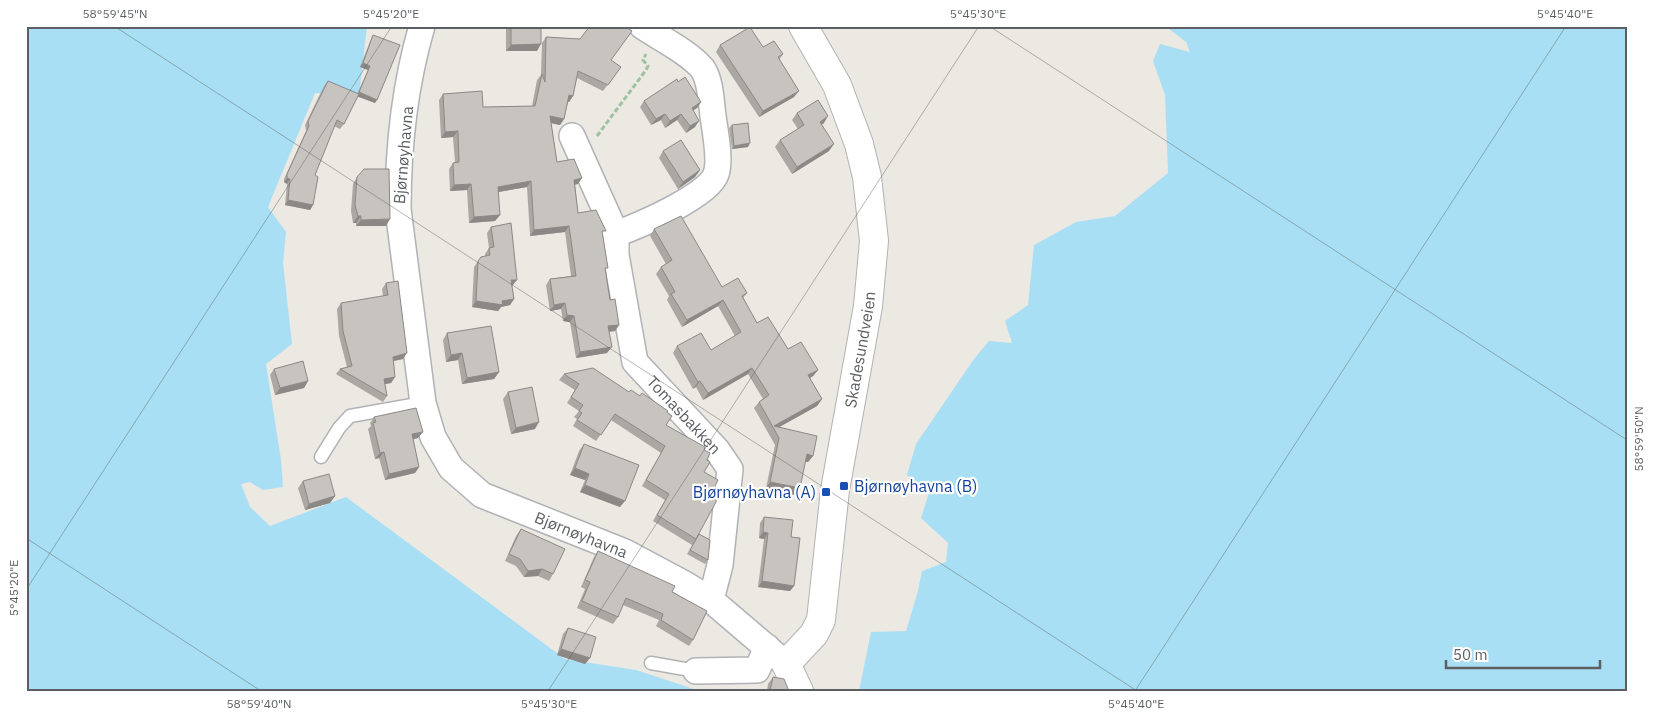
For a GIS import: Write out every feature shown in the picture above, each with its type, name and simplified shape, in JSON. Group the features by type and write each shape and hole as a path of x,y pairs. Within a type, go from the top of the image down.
{"street":[{"name":"Bjørnøyhavna","path":"422,26 415,48 406,104 398,189 402,247 423,403 433,437 441,452 451,468 482,495 625,552 711,600 785,668"},
{"name":"Skadesundveien","path":"785,668 814,634 821,620 835,490 868,306 874,241 867,177 850,117 837,85 804,26"},
{"path":"616,234 637,226 698,194 710,183 716,173 718,164 713,118 705,74 698,65 650,32"},
{"name":"Tomasbakken","path":"572,136 616,234 616,255 636,362 717,450 730,469 720,565 711,600"},
{"path":"696,671 785,668"}],"lane":[{"path":"322,457 339,428 350,416 423,403"},
{"path":"651,663 696,671"}],"path":[{"path":"572,136 580,132 592,138 603,131 648,66 643,60 650,32"}],"water":[{"path":"26,26 367,26 359,96 315,93 268,207 286,232 283,263 292,344 266,364 281,460 283,487 263,490 250,482 241,484 250,507 270,526 346,497 565,659 636,670 700,691 26,691"},
{"path":"1165,26 1627,26 1627,691 859,691 871,632 906,631 922,571 946,562 948,543 921,518 929,493 907,475 916,444 974,359 989,341 1012,343 1005,321 1028,305 1034,245 1076,222 1115,216 1168,173 1165,95 1153,61 1160,44 1190,52 1186,42"}],"building":[{"path":"511,26 541,26 541,44 511,45"},
{"path":"590,26 625,26 632,31 611,60 621,67 608,85 578,71 573,96 569,95 564,119 550,116 557,162 574,159 582,178 574,180 578,213 596,210 606,231 602,231 608,268 605,268 610,300 615,299 619,325 608,326 612,347 580,352 574,316 567,315 565,303 554,305 550,279 576,276 569,226 534,230 531,181 498,187 500,215 474,217 471,184 454,185 453,163 459,162 458,131 445,132 443,94 482,91 483,107 535,106 542,74 545,82 546,37 580,39"},
{"path":"750,27 763,47 774,41 783,54 778,57 799,91 763,111 720,45"},
{"path":"373,35 400,45 377,100 359,92 370,66 363,63"},
{"path":"685,77 701,102 692,108 699,121 690,126 681,114 670,121 665,114 656,119 644,101 677,79 678,82"},
{"path":"328,81 359,94 344,124 337,120 315,175 318,177 313,205 288,200 290,179 287,178 287,174 309,126 308,121"},
{"path":"818,100 828,116 820,122 834,144 797,167 780,140 804,125 797,113"},
{"path":"748,123 750,143 734,146 732,125"},
{"path":"681,140 700,170 683,182 663,151"},
{"path":"364,169 389,169 390,219 361,220 361,216 358,216 355,205 357,177"},
{"path":"681,216 722,287 738,278 747,293 742,296 757,323 768,317 788,349 801,342 818,370 808,375 822,399 774,426 817,436 813,456 807,454 800,488 770,482 779,438 759,402 769,395 752,368 708,393 700,381 698,382 677,346 701,333 711,350 741,332 723,300 687,320 671,294 675,292 661,267 672,260 654,229"},
{"path":"511,223 517,280 511,280 514,299 502,301 503,305 476,301 478,261 481,257 490,255 489,248 494,247 491,227"},
{"path":"398,281 407,353 393,357 395,377 384,379 387,396 340,369 352,366 343,331 341,303 388,295 386,283"},
{"path":"491,326 499,372 467,378 462,353 451,355 447,333"},
{"path":"303,361 308,381 280,388 274,369"},
{"path":"593,368 629,392 631,390 640,396 642,393 668,411 672,416 666,425 705,447 704,450 710,453 707,460 710,462 704,472 718,480 715,486 717,488 716,502 696,539 657,515 669,494 646,480 665,446 615,414 601,435 577,420 582,413 579,411 583,405 571,397 579,384 564,374"},
{"path":"532,387 539,422 516,428 508,392"},
{"path":"416,408 423,432 412,434 419,467 389,474 384,452 380,453 373,423 376,422 374,417"},
{"path":"584,444 639,465 625,501 585,485 589,474 575,468"},
{"path":"329,474 335,496 309,504 303,481"},
{"path":"764,517 793,520 791,537 800,538 794,586 762,581 768,533 763,532"},
{"path":"521,529 565,549 553,574 542,569 528,571 520,559 509,554"},
{"path":"699,534 710,540 708,560 690,550"},
{"path":"598,551 675,586 672,592 707,611 693,640 661,620 663,614 626,598 618,617 582,601 590,582 585,580"},
{"path":"568,628 596,637 590,658 561,649"},
{"path":"773,677 784,679 789,691 770,691"}],"place":[{"name":"Bjørnøyhavna (B)","path":"844,486"},
{"name":"Bjørnøyhavna (A)","path":"826,492"}]}
